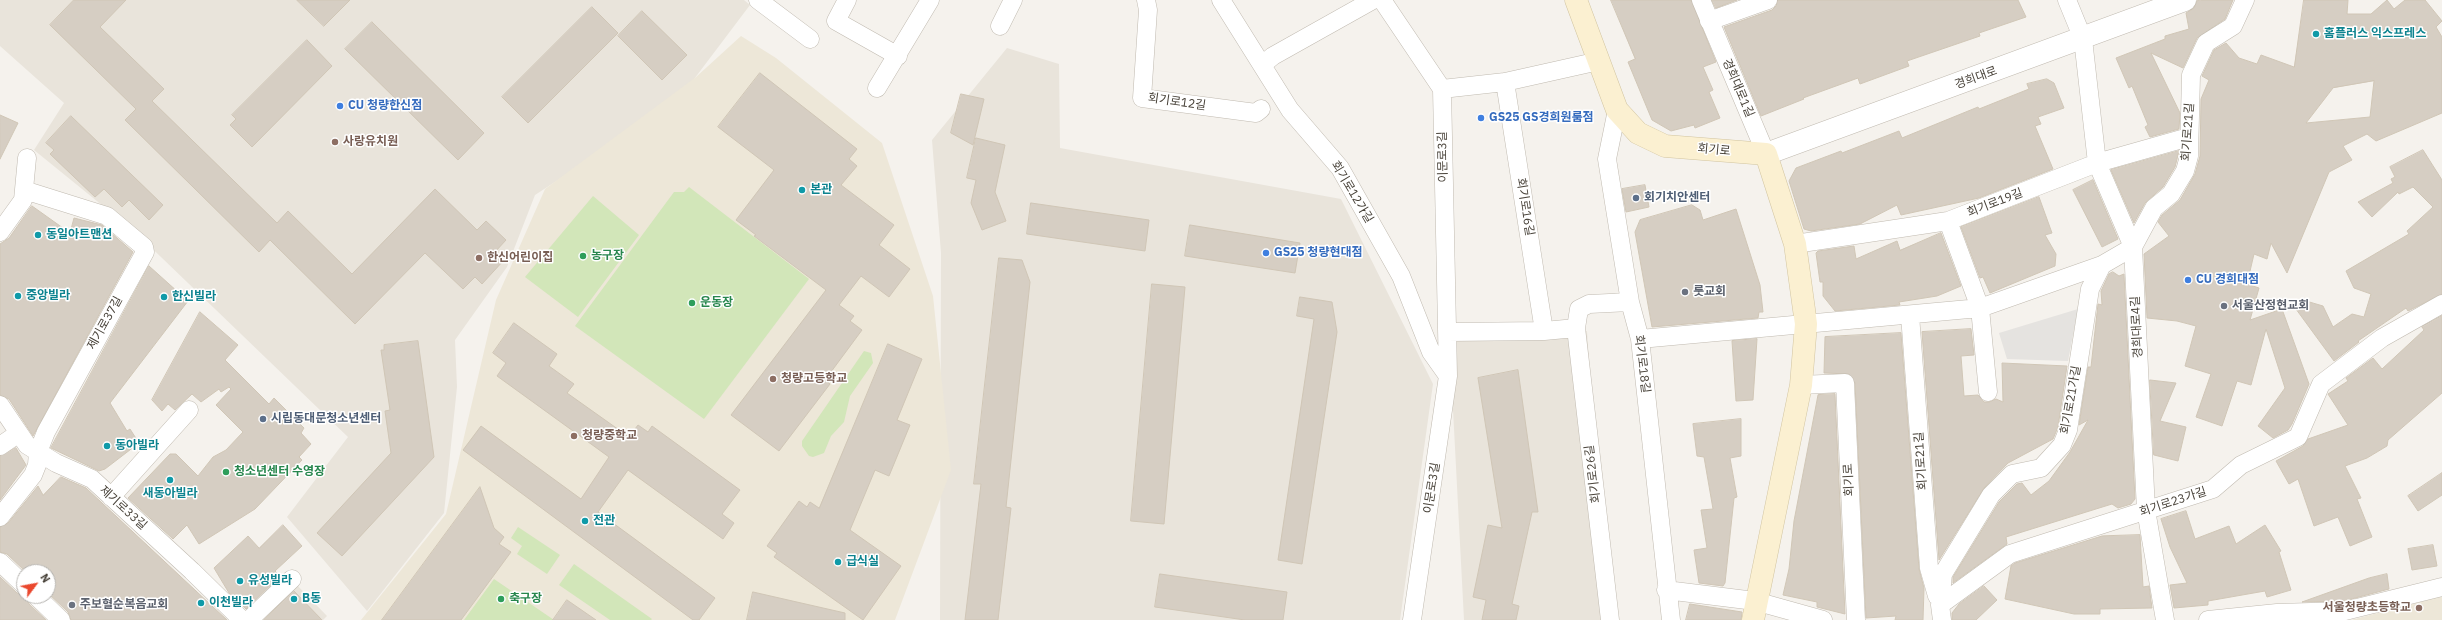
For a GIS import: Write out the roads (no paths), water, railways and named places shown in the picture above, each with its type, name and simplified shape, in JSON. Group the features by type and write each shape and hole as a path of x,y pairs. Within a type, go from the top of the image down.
{"main road":[{"name":"회기로","path":"1576,0 1617,110 1638,132 1665,146 1766,154"},
{"path":"1754,611 1801,384 1806,324 1795,244 1766,154"}],"street":[{"path":"847,0 836,21 898,56"},
{"path":"877,88 898,56 930,0"},
{"path":"1000,26 1013,0"},
{"name":"회기로12길","path":"1146,0 1148,10 1142,98 1256,113 1261,109"},
{"name":"회기로12가길","path":"1221,0 1262,65 1278,96 1340,168 1400,276 1431,352 1448,376"},
{"path":"1262,65 1273,56 1373,0"},
{"path":"1382,0 1442,89 1506,82 1598,61"},
{"name":"경희대로1길","path":"1701,0 1766,154"},
{"path":"1709,21 1768,0"},
{"name":"경희대로4길","path":"2067,0 2083,39 2097,163 2133,247 2146,510 2165,620"},
{"name":"회기로21길","path":"2133,247 2154,208 2171,194 2185,171 2189,156 2191,75 2206,43 2233,26 2245,0"},
{"path":"760,1 810,39"},
{"name":"경희대로","path":"1766,154 2083,39 2177,2"},
{"name":"회기로16길","path":"1506,82 1544,331"},
{"name":"이문로3길","path":"1412,620 1448,376 1442,89"},
{"name":"회기로18길","path":"1617,110 1607,159 1630,302 1640,339 1666,590 1671,620"},
{"name":"회기로19길","path":"1795,244 1948,221 2097,163 2189,137"},
{"path":"0,232 23,200 27,158"},
{"name":"제기로37길","path":"0,517 33,476 37,465 38,452 46,432 145,249 107,216 24,190"},
{"path":"1948,221 1980,308 1988,392"},
{"path":"1640,339 1980,308 2102,265 2133,247"},
{"name":"회기로21가길","path":"1941,612 1943,574 1991,495 2012,474 2041,468 2062,445 2068,430 2090,289 2102,265"},
{"path":"1448,332 1544,331 1576,328 1579,309 1589,304 1630,302"},
{"name":"회기로23가길","path":"1941,612 2010,554 2213,489 2242,465 2298,437 2321,384 2382,338 2442,304"},
{"name":"회기로21길","path":"1910,315 1929,568 1941,612"},
{"name":"회기로26길","path":"1576,328 1610,620"},
{"name":"회기로","path":"1801,384 1845,383 1856,620"},
{"name":"제기로33길","path":"0,405 27,445 92,480 192,571 242,620"},
{"path":"111,497 189,410"},
{"path":"0,446 19,433"},
{"path":"0,562 16,577"},
{"path":"249,620 292,578"},
{"path":"2208,620 2277,613 2345,611 2442,587"},
{"path":"1666,590 1754,611 1823,620"},
{"path":"44,604 61,620"}],"place":[{"name":"홈플러스 익스프레스","path":"2316,34"},
{"name":"CU 청량한신점","path":"340,106"},
{"name":"GS25 GS경희원룸점","path":"1481,118"},
{"name":"사랑유치원","path":"335,142"},
{"name":"본관","path":"802,190"},
{"name":"회기치안센터","path":"1636,198"},
{"name":"동일아트맨션","path":"38,235"},
{"name":"GS25 청량현대점","path":"1266,253"},
{"name":"농구장","path":"583,256"},
{"name":"한신어린이집","path":"479,258"},
{"name":"CU 경희대점","path":"2188,280"},
{"name":"룻교회","path":"1685,292"},
{"name":"중앙빌라","path":"18,296"},
{"name":"한신빌라","path":"164,297"},
{"name":"운동장","path":"692,303"},
{"name":"서울산정현교회","path":"2224,306"},
{"name":"청량고등학교","path":"773,379"},
{"name":"시립동대문청소년센터","path":"263,419"},
{"name":"청량중학교","path":"574,436"},
{"name":"동아빌라","path":"107,446"},
{"name":"청소년센터 수영장","path":"226,472"},
{"name":"새동아빌라","path":"170,480"},
{"name":"전관","path":"585,521"},
{"name":"급식실","path":"838,562"},
{"name":"유성빌라","path":"240,581"},
{"name":"B동","path":"294,599"},
{"name":"축구장","path":"501,599"},
{"name":"이천빌라","path":"201,603"},
{"name":"주보혈순복음교회","path":"72,605"},
{"name":"서울청량초등학교","path":"2419,608"}]}
